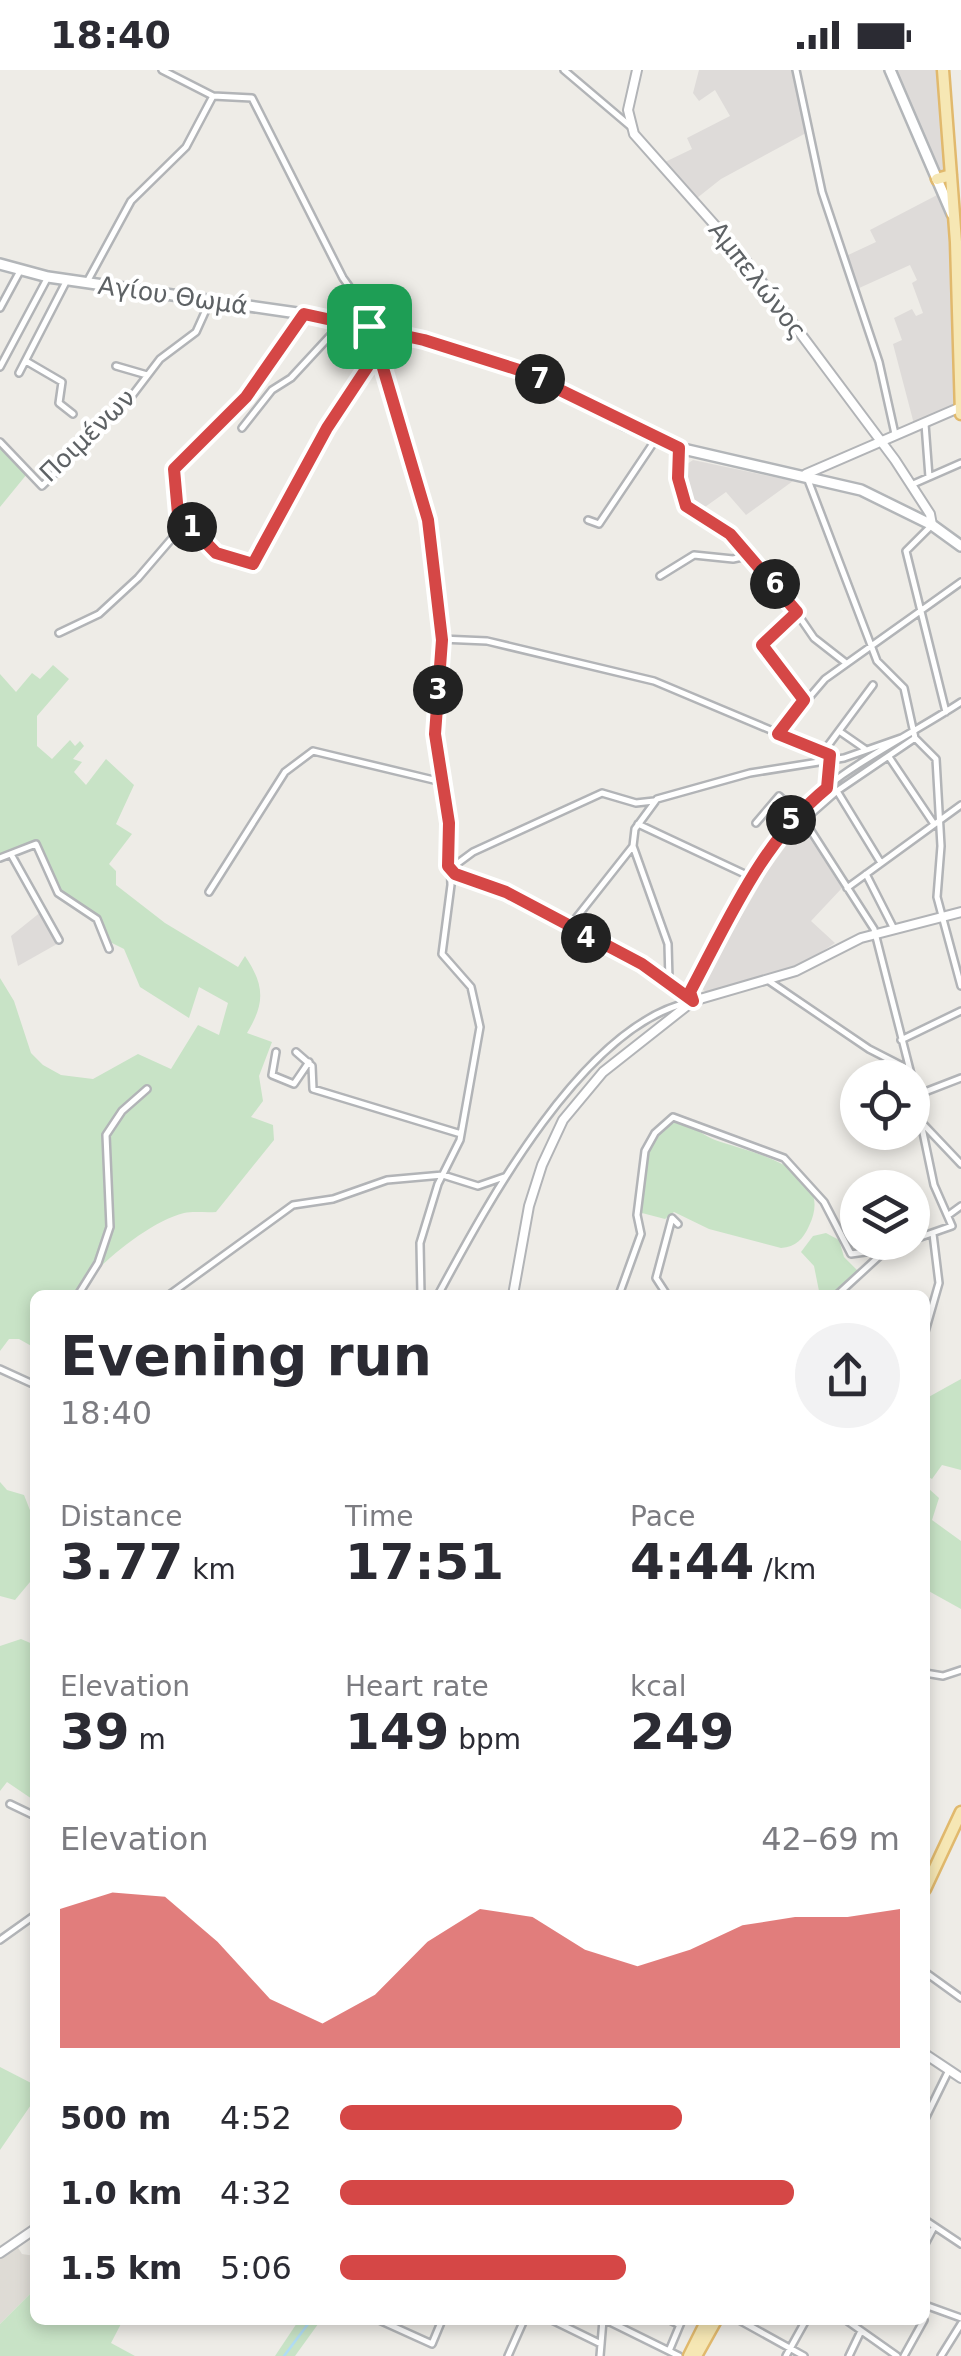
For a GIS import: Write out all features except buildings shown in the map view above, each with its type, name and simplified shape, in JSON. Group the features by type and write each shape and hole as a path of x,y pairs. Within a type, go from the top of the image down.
{"main road":[{"path":"890,70 957,216"},
{"path":"943,70 957,216 961,409"},
{"path":"937,178 951,174"},
{"name":"Αγίου Θωμά","path":"0,264 67,280 304,314 391,332 519,370 679,448 806,474 881,498 932,525 961,546"},
{"path":"930,1866 957,1831 961,1812"},
{"path":"693,2356 705,2325"},
{"path":"693,2356 713,2325"}],"street":[{"path":"162,70 214,96 252,98 296,189 360,305 369,314 366,326"},
{"path":"564,70 630,126"},
{"path":"630,126 637,70"},
{"path":"796,70 822,192 879,362 895,434"},
{"path":"87,282 132,202 186,147 214,96"},
{"name":"Αμπελώνος","path":"630,126 744,258 911,485"},
{"path":"0,308 20,271"},
{"path":"0,366 48,276"},
{"path":"20,373 67,280"},
{"name":"Ποιμένων","path":"0,442 42,486 128,401 146,374 196,332 210,301"},
{"path":"304,314 254,388 174,469 178,514 216,553 249,565 256,561 327,428 391,332"},
{"path":"242,428 272,390 291,378 342,321"},
{"path":"378,351 424,504 442,640 435,734 450,870 442,954 471,987 480,1028 461,1134 420,1243 420,1290"},
{"path":"26,362 62,382 59,402 73,414"},
{"path":"116,366 146,374"},
{"path":"961,409 806,474 883,670 907,694 914,735 936,759 936,893 961,986"},
{"path":"925,422 929,477"},
{"path":"588,520 598,524 656,439"},
{"path":"679,448 678,478 686,506 723,528 797,612 814,638 846,663"},
{"path":"946,712 906,551 932,525 911,485 961,463"},
{"path":"58,633 99,614 138,578 186,522"},
{"path":"660,576 694,554 747,556"},
{"path":"778,734 804,700 846,663 961,582"},
{"path":"797,612 762,645 804,700"},
{"path":"442,640 487,640 669,686 824,751 831,758 832,768 827,788"},
{"path":"824,751 872,686"},
{"path":"907,1060 876,934 804,820 836,790 889,757 961,702"},
{"path":"839,731 867,750"},
{"path":"450,870 473,852 602,793 636,803 654,800 750,773 844,758 914,735"},
{"path":"693,1001 690,992 751,877 797,813 902,738"},
{"path":"209,892 285,772 313,752 442,782"},
{"path":"889,757 937,822"},
{"path":"832,768 844,758"},
{"path":"836,790 881,863"},
{"path":"756,823 779,796 797,813"},
{"path":"569,927 634,846 638,824 654,800"},
{"path":"847,888 961,805"},
{"path":"638,824 751,877"},
{"path":"0,858 36,844 58,893 97,919 109,949"},
{"path":"634,846 668,944 670,980"},
{"path":"12,856 60,940"},
{"path":"450,870 506,892 670,980 693,1001"},
{"path":"866,874 894,930"},
{"path":"441,1290 505,1176 542,1124 603,1056 657,1016 693,1001 796,971 841,944 961,912"},
{"path":"769,981 886,1060"},
{"path":"513,1290 532,1193 564,1120 603,1072 693,1001"},
{"path":"901,1040 961,1010"},
{"path":"276,1052 272,1074 294,1084 309,1062"},
{"path":"296,1052 309,1062 313,1089 461,1134"},
{"path":"930,1091 961,1078"},
{"path":"81,1290 98,1262 110,1227 106,1135 122,1111 147,1089"},
{"path":"621,1290 641,1234 636,1215 645,1151 655,1133 672,1118 784,1158 817,1193 840,1233"},
{"path":"930,1131 961,1164"},
{"path":"928,1150 934,1185 950,1214 952,1228 930,1235"},
{"path":"175,1290 284,1208 387,1180 443,1175 478,1186 505,1176"},
{"path":"950,1214 961,1206"},
{"path":"664,1290 656,1278 672,1218 678,1224"},
{"path":"930,1314 939,1283 933,1234"},
{"path":"843,1290 876,1260"},
{"path":"0,1369 30,1382"},
{"path":"930,1673 943,1676 961,1670"},
{"path":"10,1804 30,1814"},
{"path":"0,1940 30,1919"},
{"path":"930,1976 961,1998"},
{"path":"930,2057 961,2078"},
{"path":"930,2109 949,2070"},
{"path":"930,2224 961,2244"},
{"path":"930,2235 934,2227"},
{"path":"0,2253 30,2232"},
{"path":"930,2307 961,2321 941,2356"},
{"path":"390,2325 432,2344 440,2325"},
{"path":"508,2356 522,2325"},
{"path":"562,2325 602,2344"},
{"path":"600,2356 604,2325"},
{"path":"615,2325 680,2356"},
{"path":"669,2351 680,2325"},
{"path":"747,2325 788,2352 804,2356"},
{"path":"788,2352 803,2325"},
{"path":"849,2356 858,2326 901,2356 920,2325"}],"shaded area":[{"path":"699,70 793,70 806,133 721,179 697,198 665,162 692,149 687,138 730,116 715,90 699,101 693,93"},
{"path":"894,70 941,70 949,173 940,176"},
{"path":"939,194 951,231 958,405 914,424 893,344 902,340 894,318 912,309 916,316 923,313 912,283 917,280 910,265 857,289 846,256 876,242 870,230"},
{"path":"693,460 793,481 746,515 726,492 698,512 689,504 682,485 681,468"},
{"path":"801,825 842,888 811,921 835,943 795,969 707,993 700,987 767,872"},
{"path":"42,911 57,944 18,966 11,936"},
{"path":"17,2246 22,2254 30,2255 30,2294 0,2324 0,2256"}],"green space":[{"path":"0,444 27,474 0,507"},
{"path":"53,665 69,679 37,716 37,746 52,759 70,740 75,746 80,741 84,746 73,759 82,762 74,772 86,785 106,759 134,785 116,824 132,834 109,864 116,871 116,885 165,923 238,967 245,956 256,976 260,1003 247,1033 272,1042 259,1076 263,1101 251,1117 273,1125 274,1140 216,1212 184,1213 139,1235 79,1290 30,1290 30,1345 9,1339 0,1351 0,978 14,1001 31,1053 61,1075 93,1079 138,1054 171,1069 198,1025 219,1035 228,1003 199,987 189,1018 140,987 124,949 110,942 101,920 59,891 40,846 35,843 0,856 0,674 16,692 32,673 40,679"},
{"path":"680,1122 715,1140 786,1166 801,1177 811,1190 815,1206 801,1238 781,1248 709,1229 674,1212 665,1219 642,1213 652,1145 658,1134"},
{"path":"826,1233 839,1240 840,1260 847,1260 858,1271 837,1290 819,1290 814,1266 801,1252 813,1236"},
{"path":"961,1379 961,1470 942,1465 932,1479 930,1478 930,1396"},
{"path":"0,1482 7,1490 24,1495 30,1510 30,1582 15,1600 0,1596"},
{"path":"930,1490 939,1498 932,1520 961,1541 961,1609 930,1592"},
{"path":"21,1639 30,1643 30,1798 7,1782 0,1791 0,1646"},
{"path":"0,2067 30,2082 30,2106 0,2150"},
{"path":"30,2294 30,2325 120,2325 111,2343 135,2356 0,2356 0,2324"},
{"path":"296,2325 317,2325 295,2356 275,2356"}],"waterway":[{"path":"284,2356 307,2325"}],"route":[{"path":"304,314 369,326 519,370 679,448 678,478 686,506 730,534 797,612 767,636 762,645 804,700 778,734 830,755 832,768 827,788 784,826 765,854 690,992 693,1001 670,980 642,964 582,936 506,892 455,874 448,866 449,823 435,734 442,640 428,520 378,351 327,428 253,564 216,553 178,514 174,469 246,397 304,314"}]}
